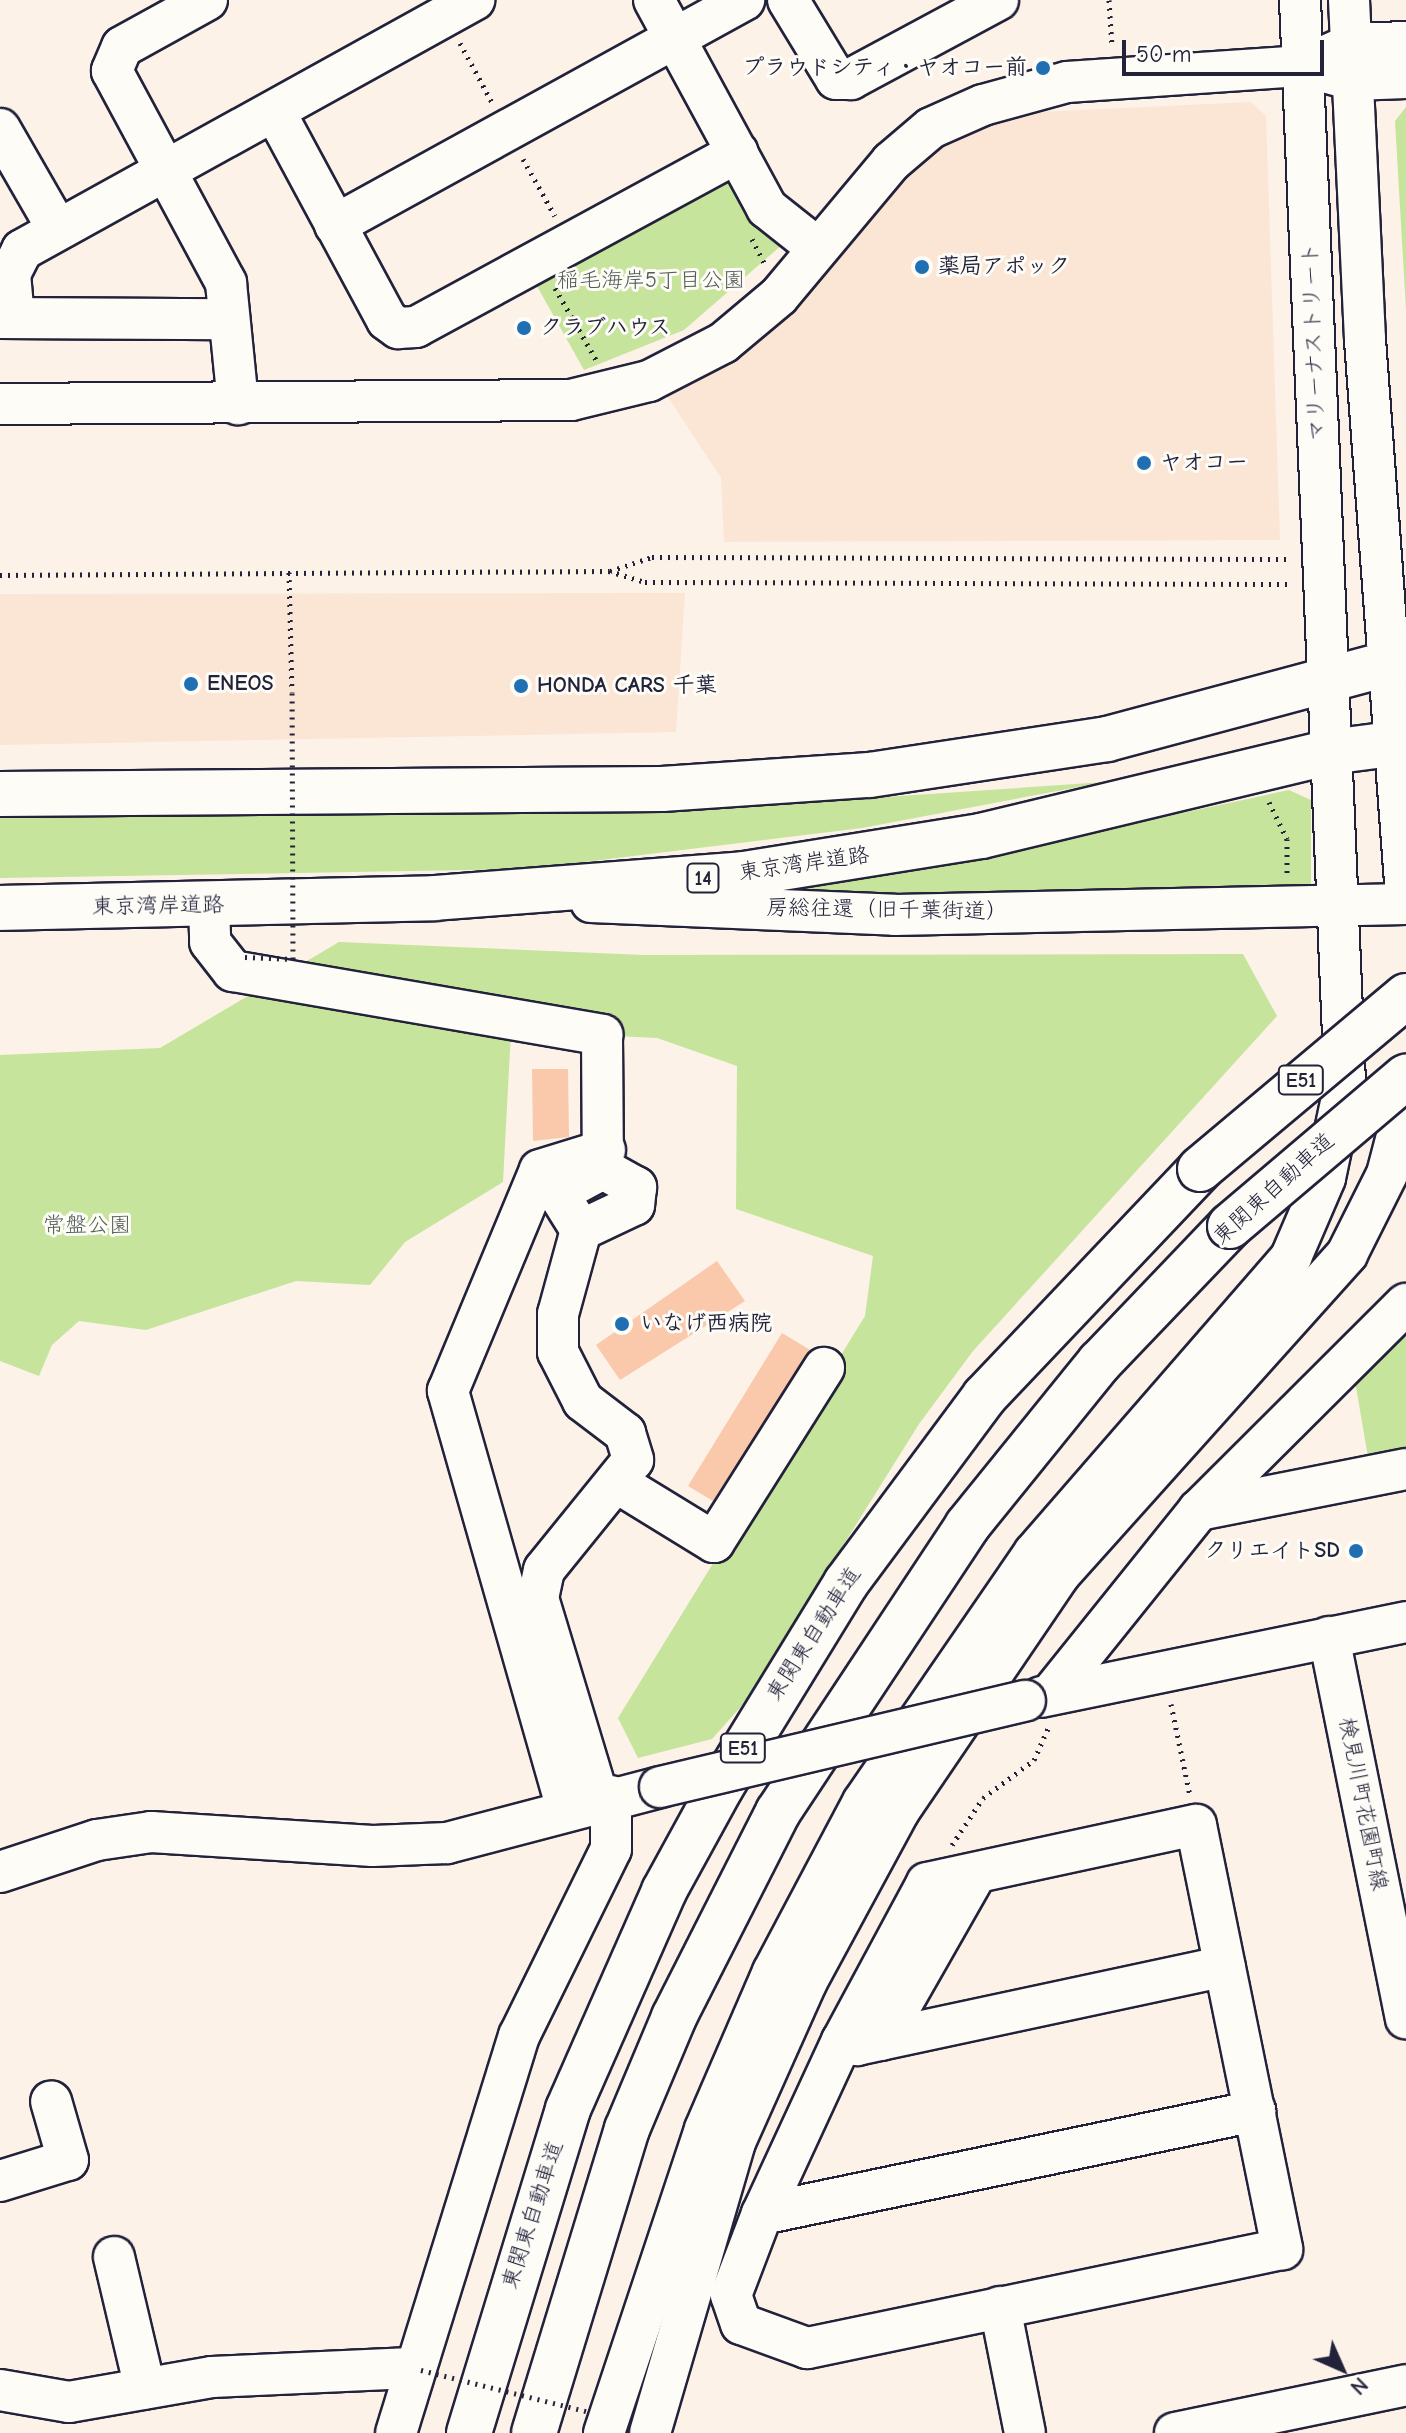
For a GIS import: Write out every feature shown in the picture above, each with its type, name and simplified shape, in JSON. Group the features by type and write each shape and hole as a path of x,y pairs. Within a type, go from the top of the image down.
{"highway":[{"path":"0,794 750,786 1052,749 1325,684 1396,662"},
{"name":"東京湾岸道路","path":"1,909 435,898 641,884 862,857 1330,752 1400,743"},
{"name":"東関東自動車道","path":"469,2433 568,2109 664,1891 728,1774 846,1583 984,1397 1200,1169 1406,996"},
{"name":"東関東自動車道","path":"534,2433 627,2129 674,2017 778,1812 967,1526 1100,1362 1230,1226 1406,1077"}],"street":[{"path":"207,0 114,58 112,71 226,283 238,404"},
{"path":"228,319 7,318 13,260 58,230 474,0"},
{"path":"654,0 767,208 816,247"},
{"path":"335,225 744,0"},
{"path":"788,0 836,79 851,79 998,0"},
{"name":"マリーナストリート","path":"599,2420 705,2129 773,1972 863,1802 1034,1553 1270,1283 1304,1233 1325,1178 1345,1083 1340,906 1325,684 1300,0"},
{"path":"1349,0 1396,662 1406,896"},
{"path":"0,404 511,405 649,381 723,343 779,296 816,247 931,128 983,105 1067,82 1353,62 1406,42"},
{"path":"1353,62 1406,78"},
{"path":"275,112 335,225 398,328 416,327 553,275 738,152"},
{"path":"0,129 58,230"},
{"name":"房総往還（旧千葉街道）","path":"435,898 895,915 1406,904"},
{"path":"209,906 210,942 233,971 602,1035 604,1160"},
{"path":"599,2420 655,2432 735,2142 806,1983 899,1811 1060,1574 1347,1254 1387,1174 1406,1101"},
{"path":"592,1802 538,1584 633,1460 634,1447 583,1401 558,1352 558,1314 581,1230 558,1193 604,1160"},
{"path":"396,2433 519,2036 611,1849 448,1391 540,1170 604,1160"},
{"path":"1042,1704 1199,1510 1406,1304"},
{"path":"616,1482 714,1542 824,1368"},
{"path":"1199,1510 1406,1469"},
{"path":"0,1872 97,1840 151,1832 416,1846 592,1802 1406,1622"},
{"name":"検見川町花園町線","path":"1329,1637 1406,2018"},
{"path":"1196,1825 1282,2249 807,2348 773,2341 741,2324 731,2295 762,2214 842,2041 927,1883 975,1875 1196,1825"},
{"path":"881,2040 975,1875"},
{"path":"842,2041 881,2040 1225,1966"},
{"path":"0,2181 68,2160 51,2101"},
{"path":"762,2214 1255,2111"},
{"path":"114,2257 145,2388"},
{"path":"1000,2307 1025,2433"},
{"path":"0,2390 69,2402 212,2377 416,2369"},
{"path":"1175,2433 1406,2385"}],"path":[{"path":"1109,0 1112,47"},
{"path":"747,224 768,270"},
{"path":"553,275 604,373"},
{"path":"609,571 652,557 1291,559"},
{"path":"0,575 609,571 645,582 1294,584"},
{"path":"245,957 293,959 289,572"},
{"path":"1265,797 1279,812 1287,839 1287,907"},
{"path":"1169,1692 1196,1825"},
{"path":"927,1883 983,1798 1034,1760 1042,1704"},
{"path":"416,2369 599,2420"}],"shaded area":[{"path":"1251,102 1266,116 1280,540 724,542 721,478 664,391 829,260 926,152 969,126 1018,113"},
{"path":"685,593 676,732 0,745 0,594"}],"green space":[{"path":"1406,107 1406,310 1395,121"},
{"name":"稲毛海岸5丁目公園","path":"730,171 783,244 684,330 584,370 533,279"},
{"path":"1105,782 862,828 527,869 0,878 0,815 669,812"},
{"path":"1289,790 1311,800 1311,892 917,904 804,893 807,882 1010,850"},
{"name":"常盤公園","path":"339,942 644,955 1243,954 1277,1016 973,1351 919,1424 745,1702 712,1739 638,1758 618,1718 865,1316 873,1256 736,1209 737,1066 657,1038 511,1031 503,1182 405,1242 370,1285 296,1281 146,1330 79,1321 52,1345 39,1376 0,1361 0,1055 160,1048"},
{"path":"1406,1326 1406,1456 1369,1463 1355,1381"}],"building":[{"path":"532,1069 568,1069 569,1137 533,1141"},
{"path":"717,1261 745,1301 620,1380 596,1345"},
{"path":"782,1333 810,1350 713,1501 688,1486"}],"place":[{"name":"プラウドシティ・ヤオコー前","path":"1043,68"},
{"name":"薬局アポック","path":"922,267"},
{"name":"クラブハウス","path":"524,328"},
{"name":"ヤオコー","path":"1144,463"},
{"name":"ENEOS","path":"191,684"},
{"name":"HONDA CARS 千葉","path":"521,686"},
{"name":"いなげ西病院","path":"622,1324"},
{"name":"クリエイトSD","path":"1356,1551"}]}
